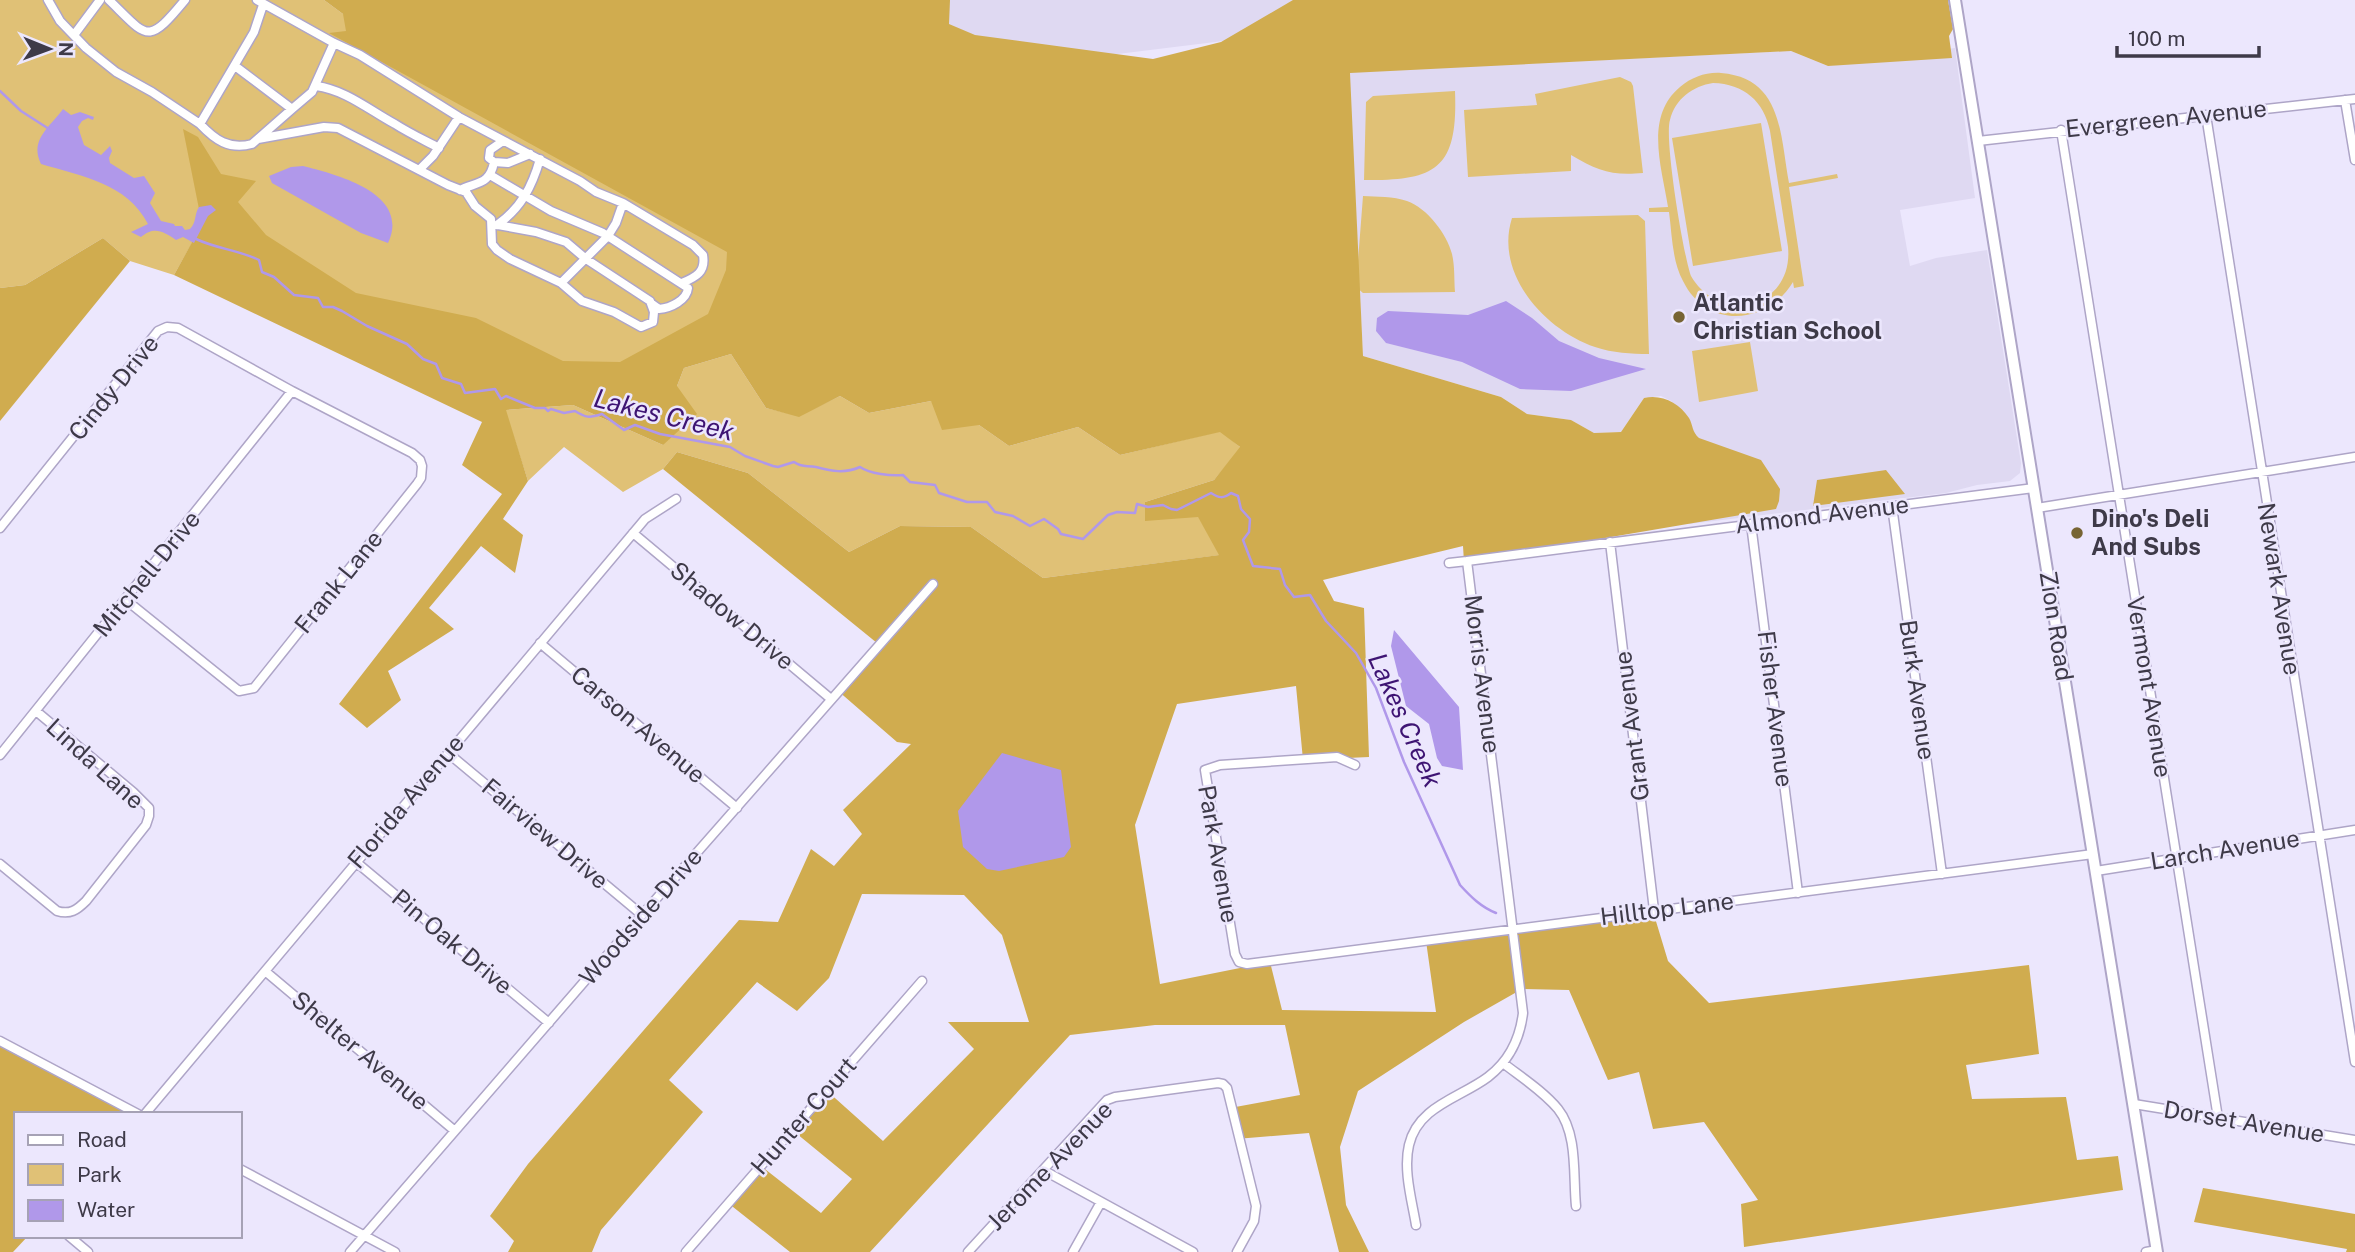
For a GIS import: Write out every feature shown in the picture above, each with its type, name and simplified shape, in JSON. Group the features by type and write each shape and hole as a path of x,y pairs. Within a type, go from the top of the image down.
{"street":[{"path":"48,0 60,21 116,72 200,124 216,140 231,146 247,146 302,102 316,86 334,43"},
{"path":"74,35 100,0"},
{"path":"109,0 140,30 152,32 164,25 185,0"},
{"name":"Zion Road","path":"1955,0 2134,1104 2153,1251"},
{"path":"200,124 258,23 260,2 360,55 459,117 596,192 623,203 700,251 704,262 702,271 682,283"},
{"path":"235,66 292,109"},
{"path":"316,86 345,94 439,148"},
{"name":"Evergreen Avenue","path":"1978,141 2355,99"},
{"path":"2345,100 2355,160"},
{"name":"Newark Avenue","path":"2206,115 2355,1062"},
{"path":"419,170 439,148 459,117"},
{"path":"258,139 332,127 466,192 475,206 491,219 495,226 492,244 497,250 561,283 582,301 621,315 641,327 651,325 654,321 650,301"},
{"name":"Vermont Avenue","path":"2061,131 2218,1118"},
{"path":"503,141 489,150 489,158 494,162 508,163 530,154"},
{"path":"495,226 513,212 525,197 540,159"},
{"path":"460,190 480,184 490,174 494,162"},
{"path":"490,174 525,197 608,236 682,283 688,288 688,293 672,306 659,309 566,243 530,231 495,226"},
{"path":"561,283 608,236 623,203"},
{"name":"Cindy Drive","path":"0,528 158,331 167,327 178,328 292,391"},
{"name":"Frank Lane","path":"126,600 239,691 254,688 418,484 422,466 416,456 292,391"},
{"name":"Mitchell Drive","path":"0,755 292,391"},
{"path":"2037,508 2355,457"},
{"name":"Almond Avenue","path":"1610,542 2034,488"},
{"name":"Florida Avenue","path":"147,1112 645,519 676,499"},
{"name":"Burk Avenue","path":"1892,506 1942,874"},
{"name":"Fisher Avenue","path":"1751,524 1798,893"},
{"name":"Shadow Drive","path":"633,533 831,699"},
{"name":"Morris Avenue","path":"1503,1063 1518,1035 1524,1013 1467,561 1610,542"},
{"name":"Grant Avenue","path":"1610,542 1654,910"},
{"path":"1449,562 1467,561"},
{"name":"Woodside Drive","path":"350,1252 933,584"},
{"name":"Carson Avenue","path":"540,643 737,808"},
{"name":"Linda Lane","path":"0,864 57,911 69,913 77,910 86,901 146,825 149,816 149,807 133,792 36,711"},
{"name":"Fairview Drive","path":"448,753 642,915"},
{"name":"Park Avenue","path":"1241,964 1235,954 1205,769 1220,765 1338,757 1355,765"},
{"name":"Larch Avenue","path":"2096,871 2355,830"},
{"name":"Hilltop Lane","path":"1241,964 2093,854"},
{"name":"Pin Oak Drive","path":"356,862 549,1023"},
{"name":"Shelter Avenue","path":"265,971 455,1131"},
{"name":"Hunter Court","path":"686,1252 922,981"},
{"path":"0,1041 134,1112"},
{"path":"1416,1225 1407,1158 1414,1130 1431,1111 1485,1079 1503,1063 1543,1095 1562,1115 1570,1135 1576,1206"},
{"name":"Jerome Avenue","path":"968,1252 1111,1098 1223,1084 1228,1092 1256,1210 1254,1222 1237,1252"},
{"name":"Dorset Avenue","path":"2134,1104 2355,1140"},
{"path":"242,1170 395,1252"},
{"path":"1043,1170 1193,1252"},
{"path":"1073,1252 1101,1202"},
{"path":"71,1238 88,1252"}],"shaded area":[{"path":"324,0 950,0 949,24 975,35 1153,59 1221,42 1293,0 1948,0 1953,29 1949,36 1952,58 1828,66 1791,51 1350,73 1363,356 1501,397 1527,414 1571,420 1594,433 1621,432 1644,398 1664,399 1685,413 1699,438 1761,460 1780,489 1779,501 1776,509 1464,562 1463,546 1323,580 1334,601 1364,608 1369,757 1303,760 1296,686 1177,704 1135,825 1160,984 1270,962 1282,1010 1436,1012 1426,941 1604,918 1655,918 1668,961 1709,1003 2029,965 2039,1054 1966,1065 1972,1099 2066,1097 2077,1160 2118,1156 2123,1190 1744,1247 1741,1204 1758,1200 1704,1122 1653,1129 1639,1072 1608,1080 1569,990 1522,989 1464,1022 1358,1091 1340,1147 1346,1205 1369,1252 1339,1252 1309,1133 1236,1139 1230,1108 1300,1095 1285,1025 1155,1025 1070,1035 870,1252 790,1252 728,1203 761,1166 821,1213 852,1179 791,1129 826,1090 883,1141 974,1049 948,1022 1029,1022 1002,935 964,895 862,894 829,978 797,1011 757,982 669,1080 703,1112 601,1230 592,1252 508,1252 514,1241 490,1216 528,1164 739,920 778,922 811,849 834,866 862,834 843,810 911,744 897,742 837,690 877,643 663,469 677,452 748,473 849,552 900,526 971,527 1043,578 1219,555 1198,517 1145,521 1145,502 1214,480 1240,447 1220,432 1120,455 1078,427 1009,446 979,425 942,430 931,401 869,413 840,396 799,417 766,408 731,354 684,368 677,386 697,414 663,445 573,405 506,410 528,481 503,519 523,535 515,573 481,546 429,608 454,629 388,671 401,700 367,728 339,704 502,494 462,465 482,422 174,275 202,224 183,129 198,137 221,174 256,181 238,202 266,235 356,293 476,318 563,361 620,362 708,314 726,270 727,252 329,33 346,31 343,14"},
{"path":"576,0 1557,0 590,119"},
{"name":"Atlantic Christian School","path":"1955,48 1975,198 1900,210 1910,266 1936,258 1987,250 2021,463 2020,473 2010,481 1977,485 1946,493 1689,524 1679,408 1671,401 1661,396 1644,398 1621,432 1594,433 1571,420 1527,414 1501,397 1363,356 1349,72 1791,51 1828,66"},
{"path":"103,238 130,261 0,421 0,288 25,285"},
{"path":"1886,470 1905,494 1813,506 1817,480"},
{"path":"0,1043 127,1112 14,1112 14,1238 26,1238 13,1252 0,1252"},
{"path":"2203,1188 2355,1214 2355,1252 2194,1222"}],"green space":[{"path":"0,0 324,0 343,14 741,233 705,337 639,370 482,360 202,225 174,275 130,261 103,238 25,285 0,288"},
{"path":"1721,73 1741,77 1757,86 1767,98 1780,129 1789,183 1837,174 1838,178 1789,187 1804,286 1794,288 1793,282 1782,296 1768,307 1753,314 1737,316 1721,314 1707,308 1694,297 1683,281 1677,265 1669,212 1649,212 1649,208 1668,207 1658,144 1662,113 1669,99 1685,83 1699,76","holes":["1713,83 1724,84 1751,96 1767,120 1788,247 1787,268 1780,284 1768,296 1753,303 1736,305 1720,301 1704,292 1691,276 1679,222 1669,131 1672,113 1686,95 1699,87"]},
{"path":"1620,77 1631,82 1633,86 1643,173 1622,174 1606,171 1571,155 1571,171 1468,177 1464,110 1537,105 1535,94"},
{"path":"1455,91 1452,138 1447,153 1438,165 1426,173 1409,177 1364,180 1366,102 1373,96"},
{"path":"1761,123 1782,251 1693,266 1672,138"},
{"path":"1363,196 1402,199 1422,209 1429,216 1441,230 1452,254 1455,292 1363,293 1356,287"},
{"path":"1638,215 1645,221 1649,354 1622,353 1595,347 1558,328 1528,297 1517,279 1510,259 1508,239 1512,218"},
{"path":"1750,342 1758,391 1699,402 1692,351"},
{"path":"731,354 766,408 799,416 840,396 869,413 931,401 979,425 1009,446 1078,427 1120,455 1221,431 1241,448 1214,480 1145,502 1145,520 1198,516 1220,555 1043,578 971,527 900,526 849,552 748,473 677,452 663,469 623,492 564,447 528,481 505,410 573,405 663,445 684,368"}],"water":[{"path":"63,109 71,115 80,112 94,117 93,120 88,118 82,121 78,127 84,145 101,155 110,146 110,163 134,178 144,176 155,193 150,203 161,221 182,226 185,230 190,229 199,207 211,205 216,210 208,216 194,243 183,237 176,240 158,231 141,237 131,232 148,224 128,199 102,183 41,164 38,155 39,141"},
{"path":"303,166 352,181 381,199 389,212 392,226 388,243 361,233 272,183 269,176 291,167"},
{"path":"1506,301 1559,341 1599,358 1646,369 1571,391 1520,389 1462,362 1386,343 1376,331 1377,318 1388,311 1468,315"},
{"path":"1394,630 1459,707 1463,770 1442,766 1437,758 1429,724 1406,706 1391,646"},
{"path":"1002,753 1061,770 1071,847 1064,857 999,871 987,869 963,847 958,811"}],"waterway":[{"name":"Lakes Creek","path":"0,91 21,111 49,129"},
{"name":"Lakes Creek","path":"196,239 259,260 262,272 274,277 294,295 318,298 323,307 333,307 407,344 423,359 436,364 442,378 461,384 465,393 495,389 501,399 506,396 535,408 564,413 575,411 588,417 602,414 624,430 635,425 660,434 730,447 745,456 778,467 794,462 833,471 849,471 860,467 881,474 903,475 910,482 935,485 939,493 967,502 987,502 995,512 1013,516 1030,526 1044,519 1061,534 1083,539 1108,515 1117,512 1135,513 1137,504 1148,507 1163,505 1177,510 1211,493 1221,497 1231,493 1238,496 1241,509 1250,519 1249,532 1243,540 1253,566 1280,569 1285,585 1294,597 1310,595 1326,621 1356,653 1376,688 1404,762 1460,885 1476,901 1496,913"}],"place":[{"name":"Atlantic Christian School","path":"1679,317"},
{"name":"Dino's Deli And Subs","path":"2077,533"}]}
